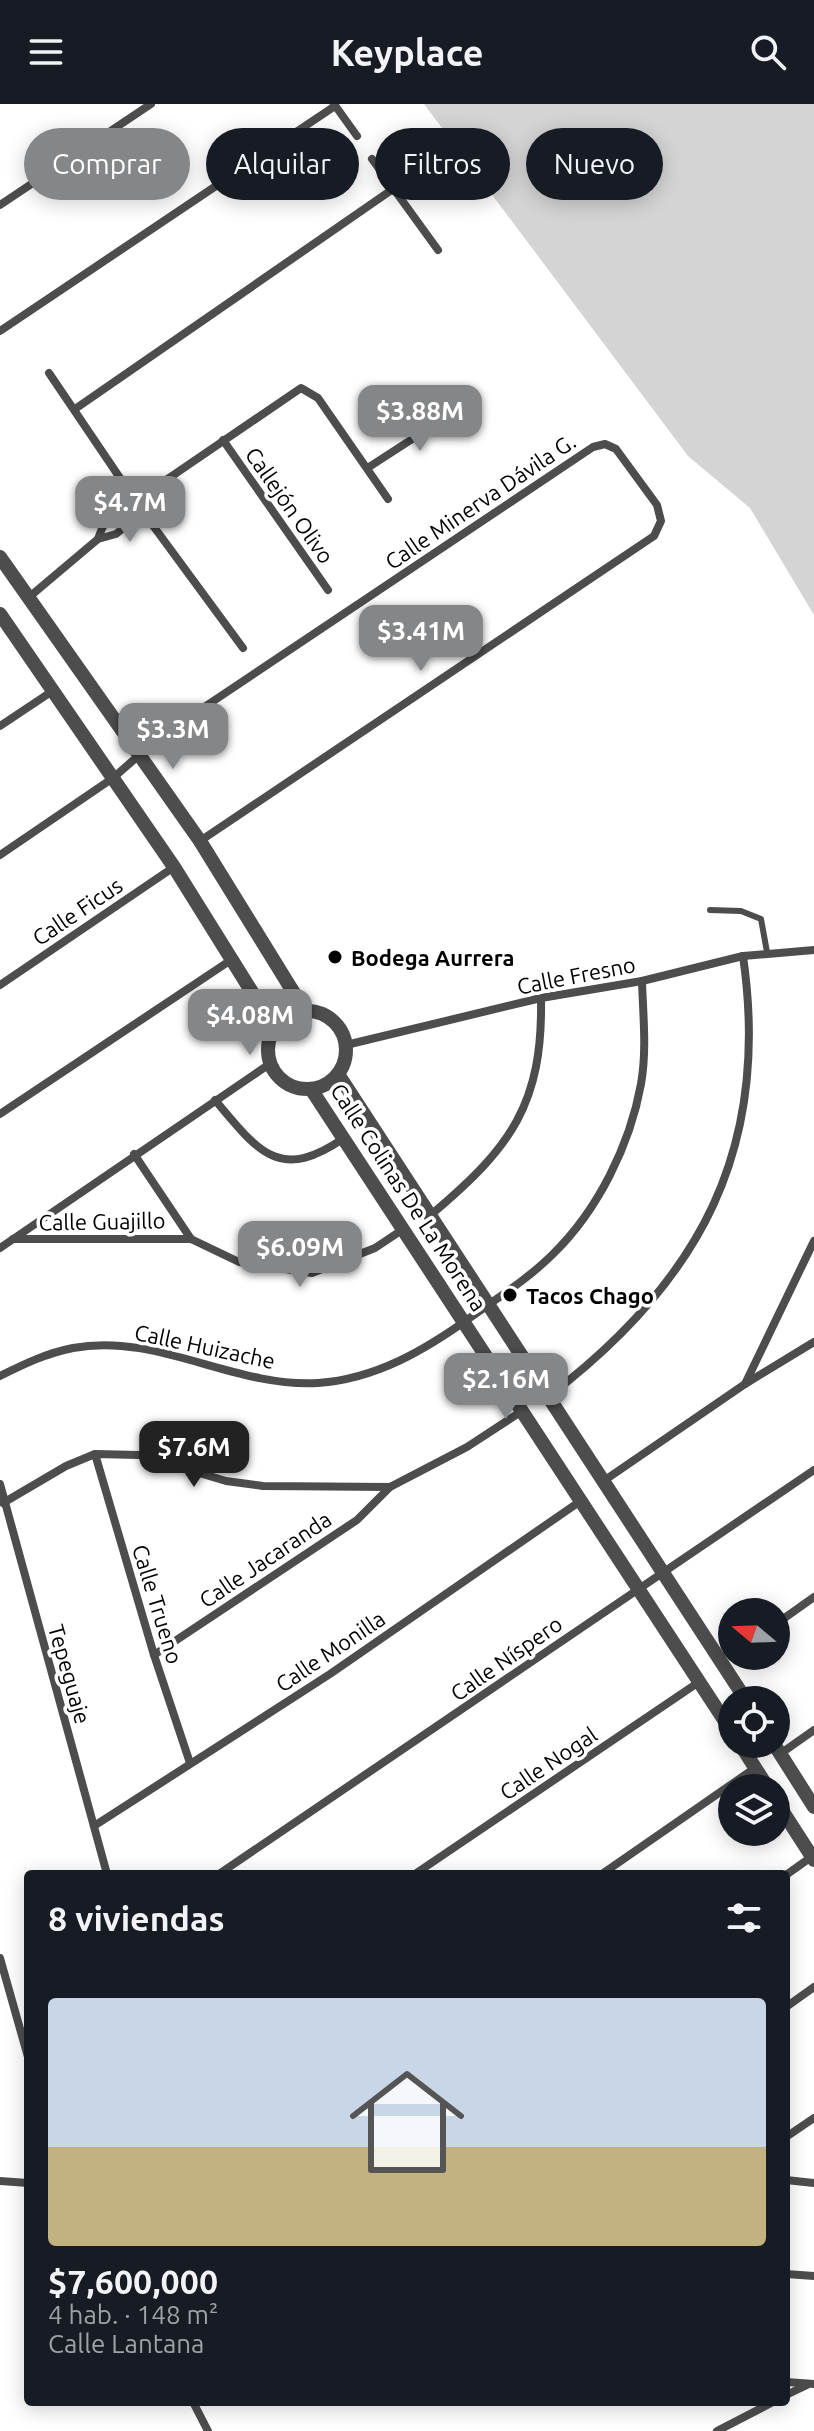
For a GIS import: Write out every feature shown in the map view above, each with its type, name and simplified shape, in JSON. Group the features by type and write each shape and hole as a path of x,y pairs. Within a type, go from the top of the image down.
{"street":[{"path":"0,205 151,104"},
{"path":"0,331 334,105 351,128"},
{"path":"372,159 375,163"},
{"path":"75,409 377,200"},
{"path":"401,200 438,250"},
{"path":"49,373 131,495 243,648"},
{"path":"98,539 104,520 131,495 150,491 289,394 305,388 318,398 369,467 388,499"},
{"path":"369,467 454,412"},
{"name":"Callejón Olivo","path":"223,440 328,590"},
{"name":"Calle Minerva Dávila G.","path":"0,855 113,778 187,719 593,447 605,444 616,449 657,505 661,521 654,536 200,841"},
{"path":"28,598 98,539 116,534 143,512 150,491"},
{"path":"0,557 200,841 305,1011"},
{"path":"0,614 174,867 275,1029"},
{"path":"0,726 54,690"},
{"name":"Calle Ficus","path":"0,985 174,867"},
{"name":"Calle Fresno","path":"346,1045 541,998 642,981 743,956 814,950"},
{"path":"549,1396 624,1334 657,1297 710,1213 730,1162 750,1068 752,1033 743,956"},
{"path":"0,1114 231,960"},
{"name":"Calle Huizache","path":"0,1376 40,1356 75,1347 114,1345 150,1350 240,1376 319,1383 367,1373 402,1361 464,1322 554,1254 598,1197 616,1162 641,1084 644,1044 642,981"},
{"path":"433,1213 476,1177 498,1153 517,1124 539,1057 541,998"},
{"path":"305,1011 327,1016 343,1034 346,1045 346,1055 338,1074 331,1081 311,1089 291,1086 271,1063 270,1039 275,1029 283,1020 305,1011"},
{"path":"0,1248 271,1063"},
{"name":"Calle Colinas De La Morena","path":"338,1074 433,1213 489,1304 664,1570 718,1645"},
{"name":"Calle Colinas De La Morena","path":"311,1089 718,1710"},
{"path":"215,1100 252,1143 284,1159 306,1160 345,1138"},
{"name":"Calle Guajillo","path":"134,1154 191,1239"},
{"name":"Calle Guajillo","path":"13,1239 191,1239 239,1262 312,1273 375,1248 402,1230"},
{"path":"745,1384 814,1241"},
{"path":"605,1480 745,1384 814,1342"},
{"path":"3,1503 66,1466 95,1454 139,1455 226,1481 263,1486 390,1487 467,1447 522,1411"},
{"name":"Calle Trueno","path":"95,1454 154,1655 190,1763"},
{"name":"Calle Níspero","path":"225,1870 814,1470"},
{"name":"Tepeguaje","path":"0,1484 106,1870"},
{"name":"Calle Jacaranda","path":"154,1655 357,1520 390,1487"},
{"name":"Calle Monilla","path":"94,1826 330,1674 582,1500"},
{"path":"790,1614 814,1597"},
{"name":"Calle Nogal","path":"421,1870 700,1681"},
{"path":"790,1742 814,1730"},
{"path":"749,1758 759,1774"},
{"path":"783,1758 814,1807"},
{"path":"608,1870 755,1768"},
{"path":"790,1823 813,1858 790,1872"},
{"path":"0,1958 24,2043"},
{"path":"790,2004 814,1987"},
{"path":"790,2134 814,2118"},
{"path":"790,2180 814,2183"},
{"path":"0,2181 24,2183"},
{"path":"790,2274 814,2276"},
{"path":"790,2382 812,2384"},
{"path":"790,2393 812,2384"},
{"path":"195,2406 208,2431"},
{"path":"717,2431 765,2406"}],"lane":[{"path":"710,910 756,915 764,925 767,952"}],"shaded area":[{"path":"424,104 814,104 814,615 750,508 688,456 496,200 510,200 510,128 442,128"}],"place":[{"name":"Bodega Aurrera","path":"335,957"},
{"name":"Tacos Chago","path":"510,1295"}]}
